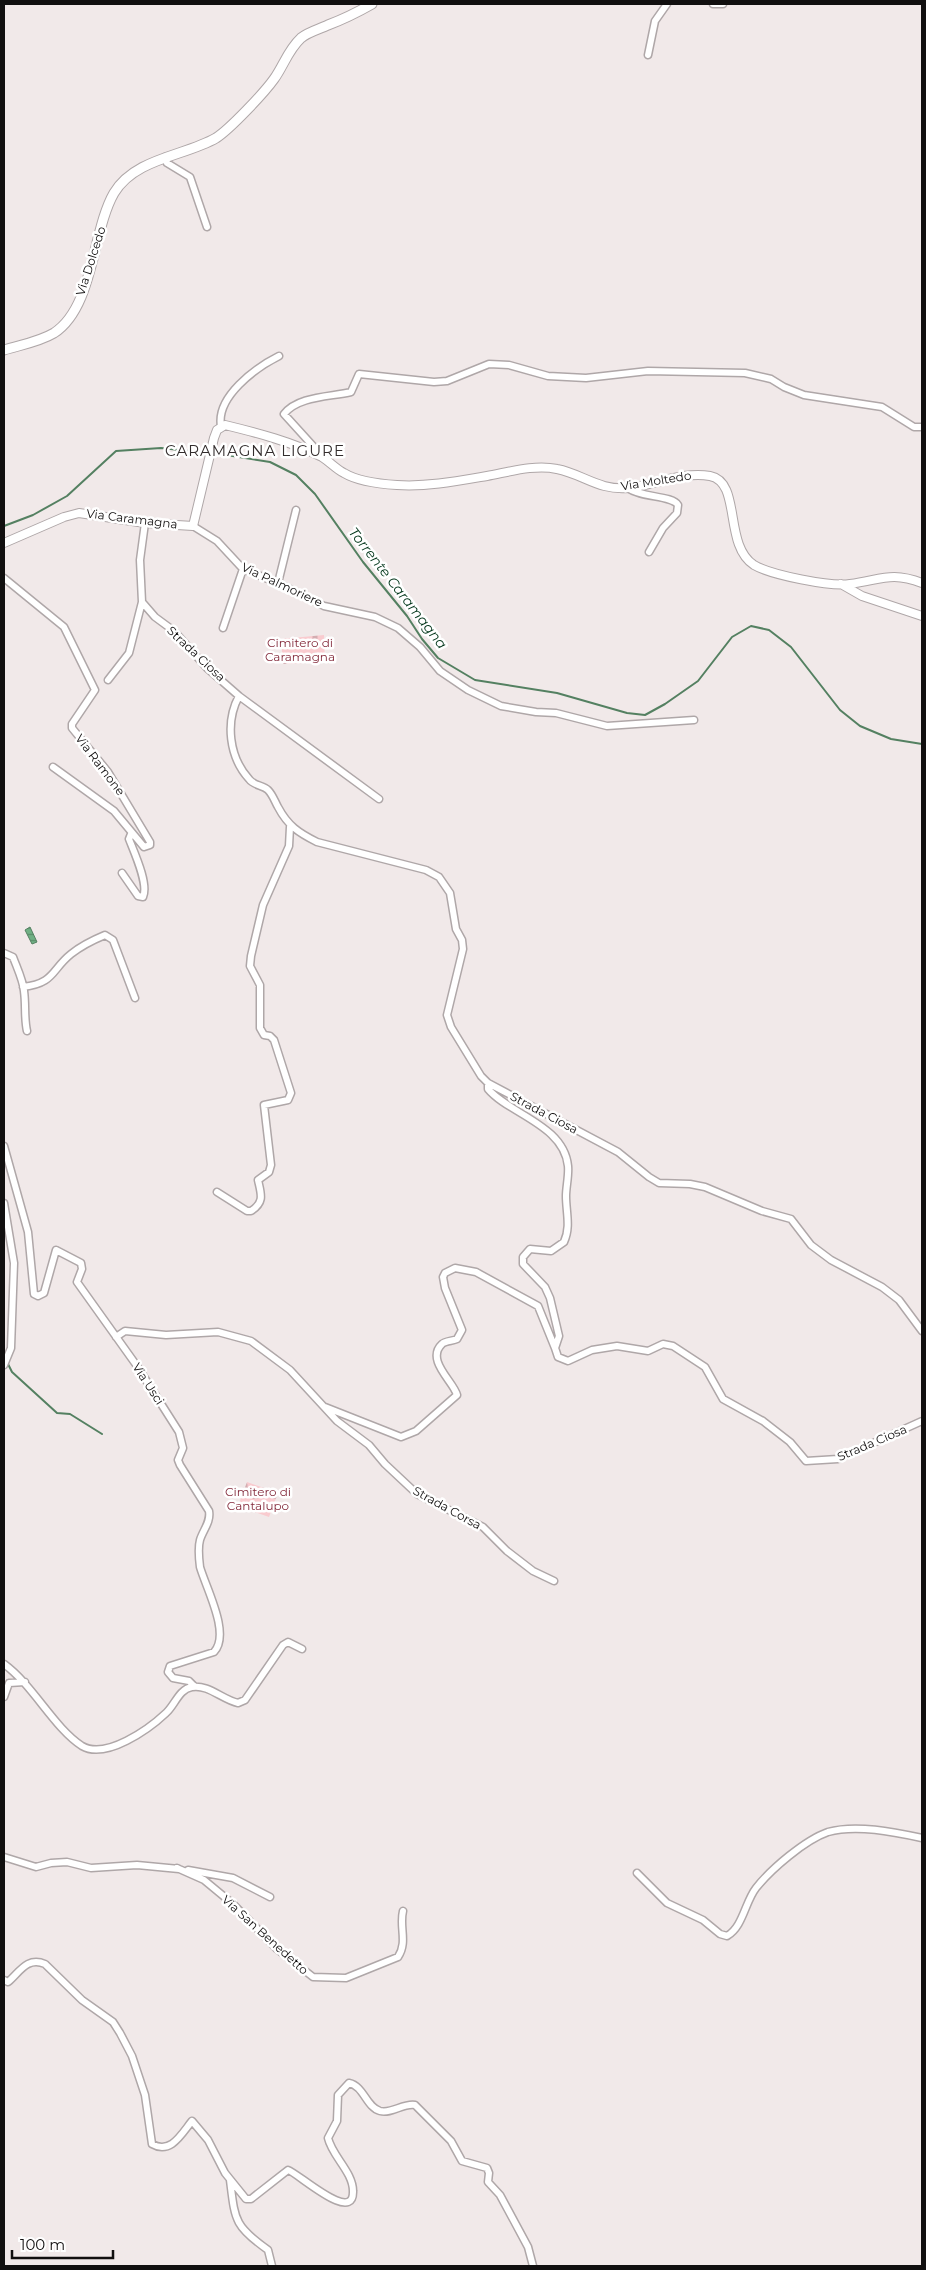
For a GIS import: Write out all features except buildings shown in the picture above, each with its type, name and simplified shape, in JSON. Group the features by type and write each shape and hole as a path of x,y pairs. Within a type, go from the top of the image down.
{"main road":[{"name":"Via Dolcedo","path":"4,350 44,338 55,332 65,323 83,290 115,192 132,174 165,158 216,138 273,80 287,55 303,36 372,4"}],"street":[{"path":"648,55 655,21 667,4"},
{"path":"712,4 723,4"},
{"path":"165,158 167,163 190,177 207,226"},
{"path":"221,426 221,409 229,397 248,376 263,364 279,356"},
{"path":"323,458 284,414 289,408 298,403 351,392 359,374 434,382 447,381 489,364 509,365 548,376 586,378 648,371 745,372 770,379 784,388 804,395 882,407 914,427 922,427"},
{"name":"Via Moltedo","path":"221,426 225,425 269,436 323,458 346,474 374,483 399,485 429,484 529,468 557,468 608,487 628,488 686,476 712,476 721,480 729,492 732,521 739,549 747,559 774,573 842,584 894,575 906,576 922,583"},
{"name":"Via Caramagna","path":"4,543 64,516 79,513 145,523 193,526 214,438 221,426"},
{"path":"628,488 653,498 673,499 678,504 677,513 662,528 649,552"},
{"path":"278,583 296,510"},
{"path":"108,680 129,653 142,602 140,560 145,523"},
{"name":"Via Palmoriere","path":"193,526 218,541 243,569 278,583 324,606 384,620 411,639 430,661 450,679 501,706 563,714 607,726 694,720"},
{"path":"223,628 243,569"},
{"name":"Via Ramone","path":"4,578 64,627 95,690 72,724 72,728 108,772 150,845 144,847 136,835 131,834 114,811 53,767"},
{"path":"867,581 870,595 875,599"},
{"path":"842,584 854,593 922,616"},
{"name":"Strada Ciosa","path":"142,602 155,617 174,631 207,668 239,696 379,800"},
{"path":"217,1192 247,1211 251,1211 261,1202 262,1198 258,1180 269,1172 271,1165 264,1105 288,1100 291,1093 274,1040 270,1036 264,1035 260,1028 260,985 250,966 262,904 289,846 290,827 268,790 251,782 238,761 230,727 231,715 239,696"},
{"name":"Strada Ciosa","path":"290,827 317,842 426,870 443,881 450,893 456,929 464,949 448,1006 448,1019 481,1076 488,1083 618,1152 649,1177 660,1183 690,1184 705,1187 762,1211 790,1219 811,1246 831,1260 882,1287 898,1300 922,1331"},
{"name":"Via Ramone","path":"122,874 138,896 144,896 145,892 140,867 129,839 131,834"},
{"path":"23,987 48,979 69,955 105,934 113,940 135,998"},
{"path":"4,953 13,957 23,987 27,1031"},
{"path":"488,1083 488,1089 494,1095 533,1118 556,1141 566,1156 569,1167 566,1199 568,1226 564,1242 551,1250 530,1249 523,1257 523,1264 545,1287 550,1298 559,1336 555,1348"},
{"name":"Via Usci","path":"4,1146 28,1232 34,1294 38,1296 44,1293 56,1250 81,1263 82,1269 77,1282 116,1337 178,1432 183,1448 178,1460 209,1511 210,1517 199,1541 200,1565 220,1628 221,1641 214,1652 170,1666 168,1672 171,1676 189,1681 194,1686"},
{"path":"4,1203 14,1263 12,1338 8,1358 4,1365"},
{"name":"Strada Corsa","path":"325,1407 401,1436 407,1436 416,1431 457,1395 456,1389 445,1377 438,1357 438,1350 442,1344 457,1339 462,1330 444,1283 446,1273 455,1268 476,1272 538,1306 544,1316 555,1348"},
{"name":"Strada Corsa","path":"116,1337 128,1331 166,1335 218,1332 240,1337 264,1349 284,1365 337,1421 369,1445 385,1464 417,1494 483,1527 507,1551 543,1578 554,1581"},
{"name":"Strada Ciosa","path":"555,1348 558,1357 568,1361 592,1350 618,1346 648,1351 668,1344 705,1367 723,1399 764,1421 790,1442 806,1461 838,1459 922,1421"},
{"path":"4,1664 25,1682 72,1738 92,1750 114,1747 143,1732 167,1712 182,1692 194,1686 210,1690 222,1698 238,1703 245,1700 283,1645 288,1642 302,1649"},
{"path":"4,1696 9,1682 25,1682"},
{"path":"637,1873 667,1903 703,1920 720,1934 727,1936 736,1929 756,1888 797,1850 828,1832 885,1830 922,1838"},
{"name":"Via San Benedetto","path":"4,1857 36,1867 51,1863 67,1862 91,1868 137,1865 176,1868 233,1878 270,1896"},
{"name":"Via San Benedetto","path":"176,1868 204,1880 233,1904 277,1949 307,1974 316,1978 346,1978 398,1957 404,1942 401,1924 403,1911"},
{"path":"4,1980 8,1982 25,1965 39,1962 44,1964 82,2000 113,2022 132,2056 145,2095 152,2144 159,2147 170,2145 178,2139 192,2121 208,2140 230,2180 237,2222 251,2239 268,2250 272,2266"},
{"path":"230,2180 238,2186 243,2197 251,2199 288,2170 336,2202 344,2203 349,2200 353,2195 352,2186 328,2138 337,2121 338,2095 349,2083 354,2084 374,2107 380,2111 415,2105 451,2141 462,2161 488,2168 489,2185 500,2195 528,2247 534,2266"}],"green space":[{"name":"Cimitero di Caramagna","path":"324,635 325,662 283,664 281,639"},
{"name":"Cimitero di Cantalupo","path":"247,1482 278,1493 269,1517 238,1506"}],"shaded area":[{"path":"30,927 37,942 32,944 25,930"}],"waterway":[{"name":"Torrente Caramagna","path":"4,526 33,515 67,496 116,451 161,448 209,453"},
{"name":"Torrente Caramagna","path":"214,453 270,462 296,475 315,494 363,562 438,658 475,680 557,693 627,713 645,715 665,704 698,681 732,637 751,626 769,630 791,647 840,710 860,726 891,739 922,744"},
{"path":"7,1362 12,1372 57,1413 70,1414 102,1434"}],"district":[{"name":"CARAMAGNA LIGURE","path":"255,451"}]}
